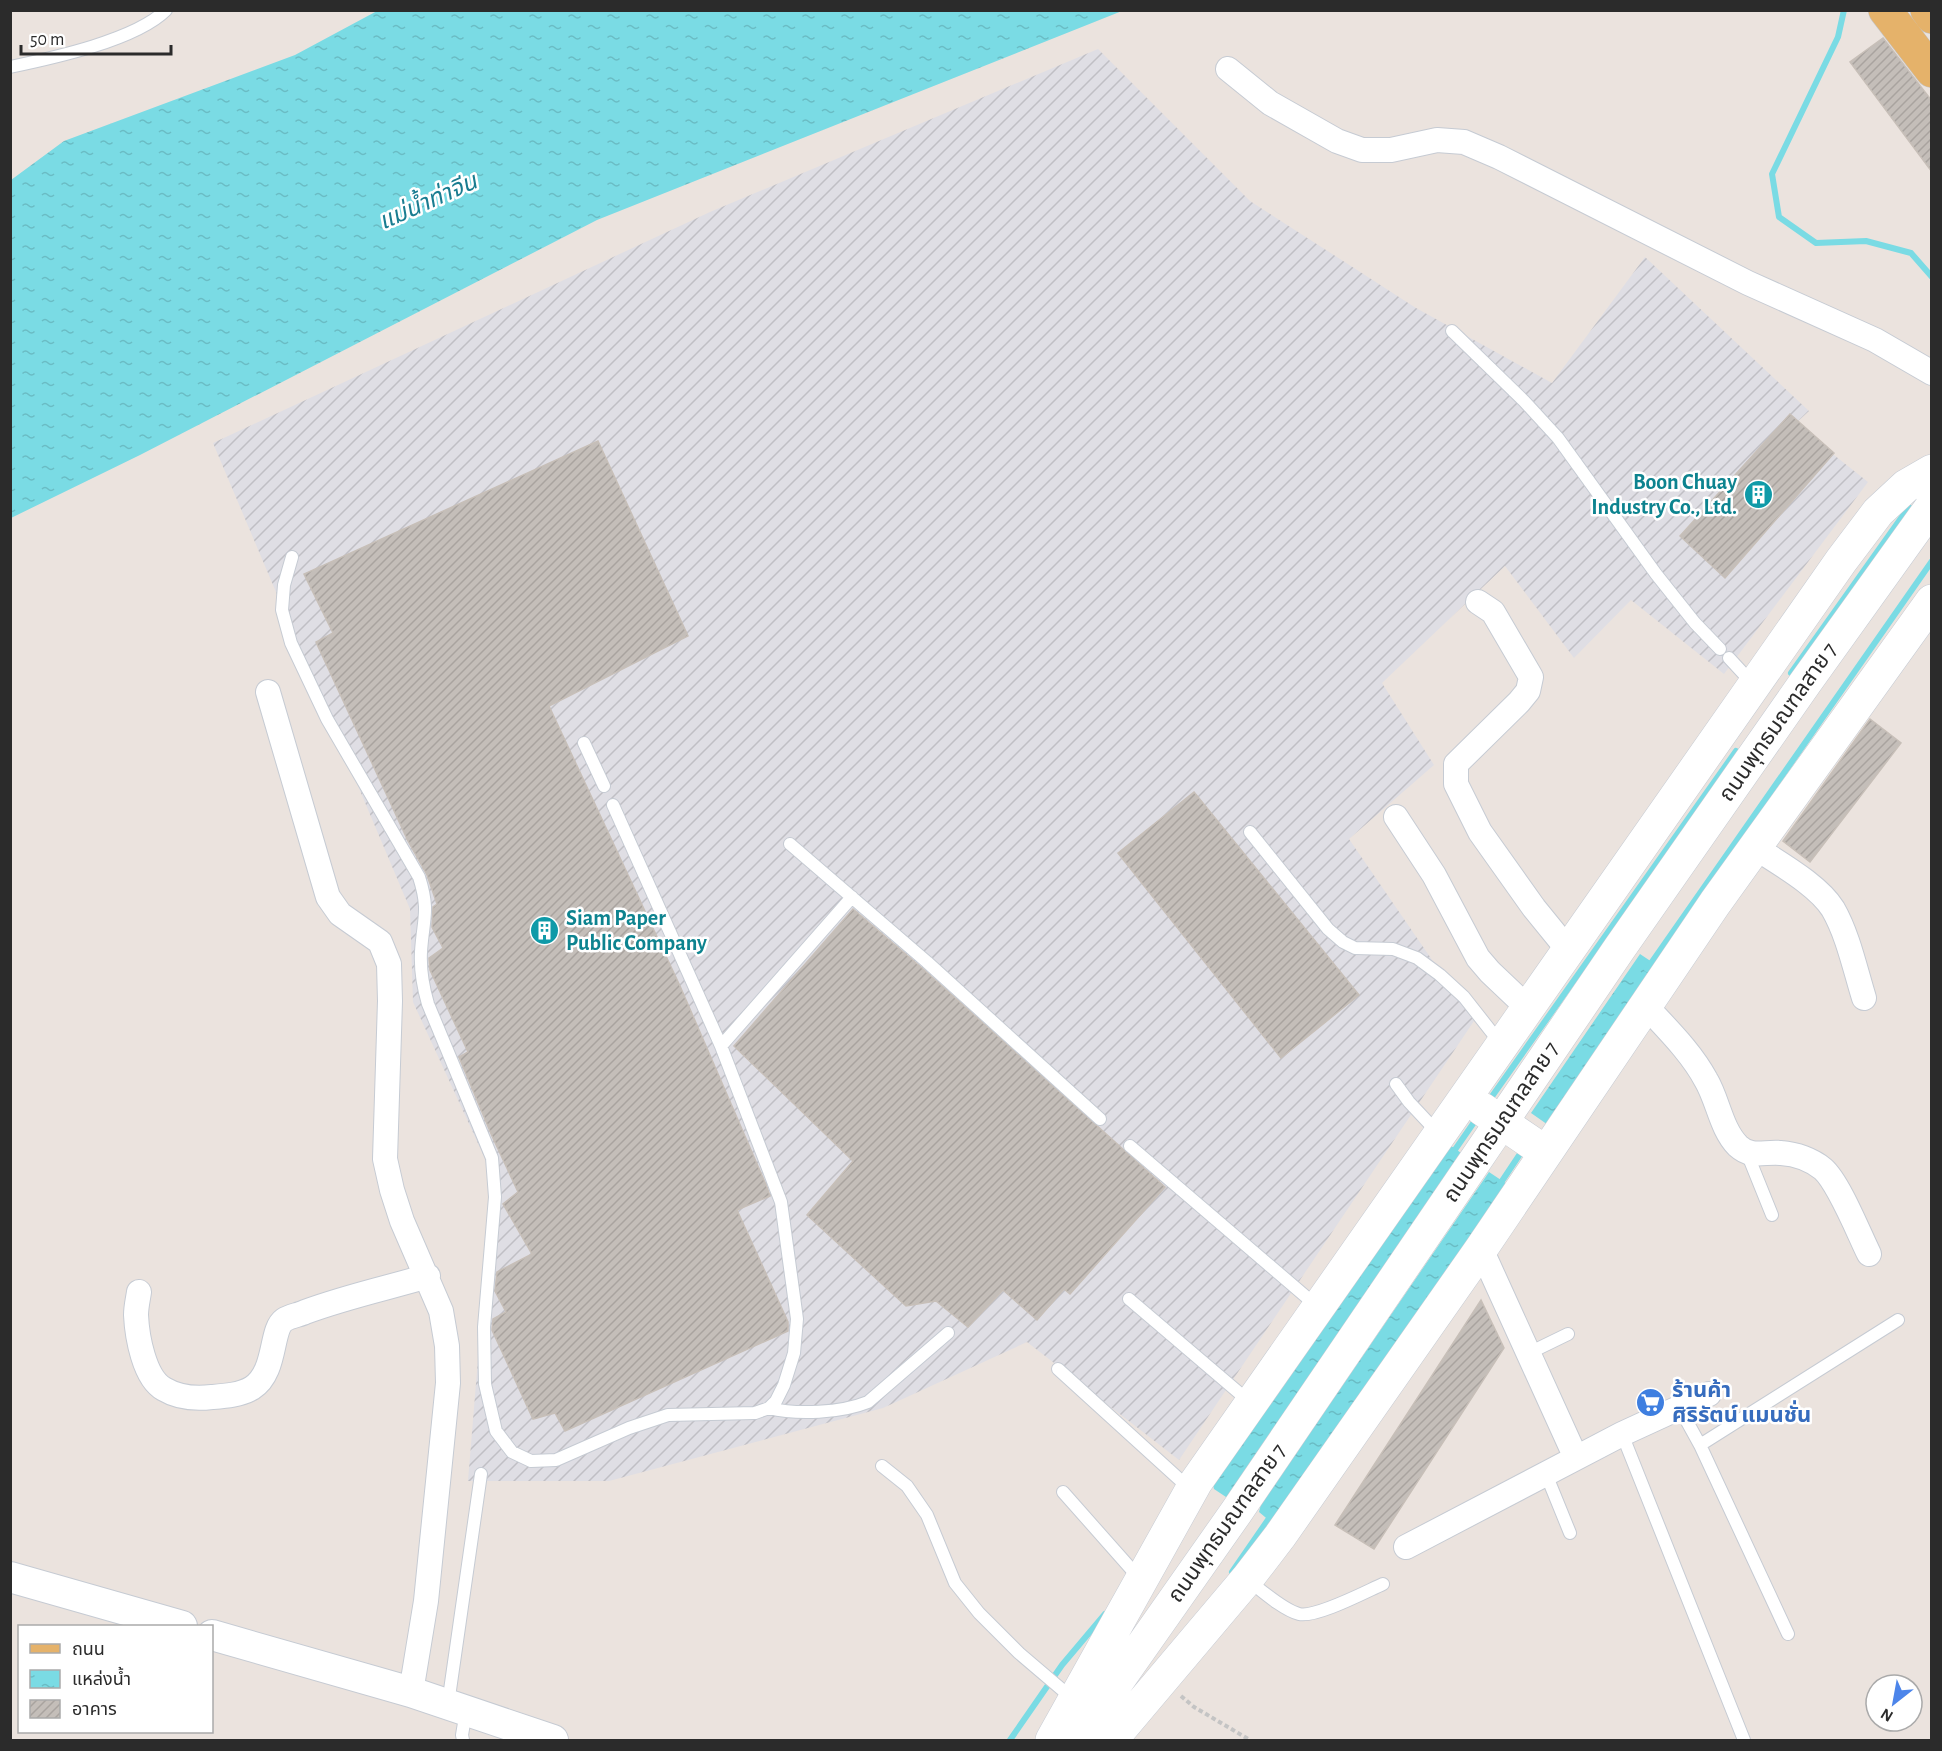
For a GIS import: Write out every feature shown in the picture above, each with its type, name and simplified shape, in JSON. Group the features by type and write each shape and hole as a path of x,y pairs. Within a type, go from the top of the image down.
{"main road":[{"path":"1885,10 1932,71"},
{"path":"1927,10 1932,17"},
{"path":"1052,1740 1193,1486 1748,693 1878,512 1906,486 1932,471"},
{"name":"ถนนพุทธมณฑลสาย 7","path":"1076,1740 1237,1511 1500,1122 1775,726 1932,506"},
{"path":"1111,1740 1247,1579 1280,1536 1481,1249 1715,903 1932,601"},
{"path":"1748,693 1775,726"},
{"path":"1466,1098 1545,1152"},
{"path":"1193,1486 1280,1536"}],"street":[{"path":"1228,69 1279,109 1337,141 1362,150 1391,150 1437,140 1464,142 1499,157 1749,283 1875,340 1928,370"},
{"path":"1478,602 1493,612 1531,677 1528,691 1519,702 1456,764 1456,784 1480,832 1534,908 1569,951"},
{"path":"268,692 328,897 340,914 380,942 389,964 385,1159 402,1221 428,1276 441,1311 447,1346 448,1383 426,1601 411,1692"},
{"path":"1396,817 1434,875 1478,958 1529,1009"},
{"path":"1756,848 1816,890 1832,908 1840,925 1864,998"},
{"path":"1645,1005 1680,1043 1707,1080 1725,1126 1736,1145 1747,1153 1757,1155 1781,1152 1804,1157 1824,1170 1834,1184 1869,1254"},
{"path":"1481,1249 1576,1458"},
{"path":"139,1292 136,1313 147,1369 162,1388 196,1399 232,1396 252,1388 265,1376 275,1347 277,1331 283,1321 318,1307 428,1276"},
{"path":"1406,1547 1622,1434 1709,1394"},
{"path":"10,1577 178,1625"},
{"path":"213,1635 411,1692 553,1740"}],"lane":[{"path":"10,67 56,57 109,40 155,22 166,10"},
{"path":"1452,330 1558,438 1656,574 1695,623 1725,653 1748,693"},
{"path":"292,557 284,585 282,610 291,643 327,719 419,877 425,897 426,914 421,952 422,982 428,1004 492,1158 495,1197 484,1327 486,1384 496,1431 512,1452 531,1461 556,1460 628,1428 668,1415 755,1413 769,1408 776,1401 784,1384 794,1353 797,1319 781,1202 721,1046 613,805"},
{"path":"584,743 604,786"},
{"path":"1250,832 1328,929 1355,948 1393,949 1417,958 1440,975 1464,998 1502,1045"},
{"path":"790,844 927,962 1100,1119"},
{"path":"721,1046 852,897"},
{"path":"1396,1084 1420,1116 1440,1135"},
{"path":"1130,1146 1319,1308"},
{"path":"1747,1153 1772,1215"},
{"path":"1129,1299 1252,1404"},
{"path":"1700,1445 1898,1320"},
{"path":"769,1408 786,1412 801,1412 857,1407 868,1402 948,1333"},
{"path":"1528,1353 1568,1334"},
{"path":"1058,1369 1193,1486"},
{"path":"1679,1407 1700,1445 1788,1634"},
{"path":"1622,1434 1744,1740"},
{"path":"882,1466 907,1486 927,1515 955,1583 978,1613 1018,1653 1074,1700"},
{"path":"463,1740 457,1708 481,1474"},
{"path":"1546,1474 1570,1533"},
{"path":"1063,1492 1140,1580"},
{"path":"1247,1579 1298,1614 1312,1614 1383,1584"}],"path":[{"path":"1162,1680 1194,1707 1250,1740"}],"shaded area":[{"path":"1098,49 1250,201 1416,308 1552,383 1645,257 1809,411 1795,424 1868,482 1724,674 1631,600 1574,658 1505,566 1382,683 1434,765 1349,839 1474,1021 1179,1460 1027,1342 883,1408 609,1481 468,1481 493,1176 413,1002 410,909 213,443 710,212"}],"water":[{"name":"แม่น้ำท่าจีน","path":"377,11 1122,11 597,220 140,455 11,518 11,180 64,141 295,55"},
{"path":"1640,954 1661,968 1551,1127 1531,1113"},
{"path":"1444,1145 1453,1147 1461,1153 1230,1496 1226,1497 1214,1489 1213,1485"},
{"path":"1489,1172 1510,1186 1271,1522 1259,1512 1261,1504"}],"building":[{"path":"1883,38 1932,101 1932,172 1850,62"},
{"name":"Boon Chuay Industry Co., Ltd.","path":"1790,414 1834,453 1725,578 1680,536"},
{"name":"Siam Paper Public Company","path":"598,441 688,636 549,706 680,986 767,1187 770,1196 737,1210 788,1322 788,1331 565,1431 555,1413 533,1419 492,1330 493,1319 506,1312 495,1291 497,1272 532,1254 503,1204 518,1192 459,1057 468,1052 430,970 429,958 443,948 432,927 433,907 437,904 427,875 408,841 316,642 333,633 304,574"},
{"path":"1870,719 1901,743 1810,862 1783,841"},
{"path":"1194,792 1359,995 1281,1058 1118,853"},
{"path":"853,909 922,968 1165,1187 1070,1294 1064,1289 1037,1320 1003,1290 968,1327 936,1301 906,1306 807,1215 853,1161 734,1046"},
{"path":"1481,1300 1504,1348 1374,1549 1335,1525"}],"waterway":[{"path":"1844,10 1838,37 1772,174 1779,217 1816,243 1866,241 1911,253 1932,277"},
{"path":"1791,673 1909,507"},
{"path":"1647,969 1932,561"},
{"path":"1488,1102 1736,751"},
{"path":"1452,1154 1477,1118"},
{"path":"1498,1187 1524,1148"},
{"path":"1232,1572 1272,1514"},
{"path":"1010,1740 1062,1665 1105,1614"}],"place":[{"name":"Boon Chuay Industry Co., Ltd.","path":"1758,495"},
{"name":"Siam Paper Public Company","path":"545,931"},
{"name":"ร้านค้า ศิริรัตน์ แมนชั่น","path":"1651,1403"}]}
